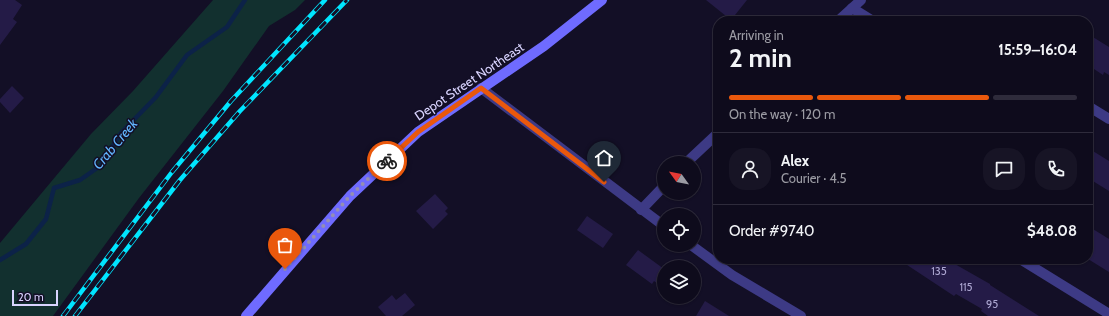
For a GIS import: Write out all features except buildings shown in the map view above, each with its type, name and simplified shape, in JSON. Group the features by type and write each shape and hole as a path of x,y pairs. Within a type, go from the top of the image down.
{"main road":[{"name":"Depot Street Northeast","path":"246,316 350,196 418,132 544,46 602,0"}],"street":[{"path":"843,16 861,0"},
{"path":"852,8 865,16"},
{"path":"481,88 657,221"},
{"path":"1093,109 1109,119"},
{"path":"693,156 713,138"},
{"path":"641,210 657,193"},
{"path":"701,252 713,261"},
{"path":"717,264 732,275 801,316"},
{"path":"1028,264 1109,314"}],"green space":[{"path":"213,0 305,0 295,10 269,26 223,91 139,198 53,316 0,316 0,243 91,134 133,91"}],"waterway":[{"name":"Crab Creek","path":"0,260 26,244 46,219 54,188 80,180 100,166 121,133 156,97 187,55 227,27 245,0"}],"railway":[{"path":"63,316 172,172 231,101 325,0"},
{"path":"75,316 180,180 240,111 347,0"}],"way so far":[{"path":"285,269 350,196 387,161"}],"route":[{"path":"387,161 418,132 481,88 604,182"}]}
